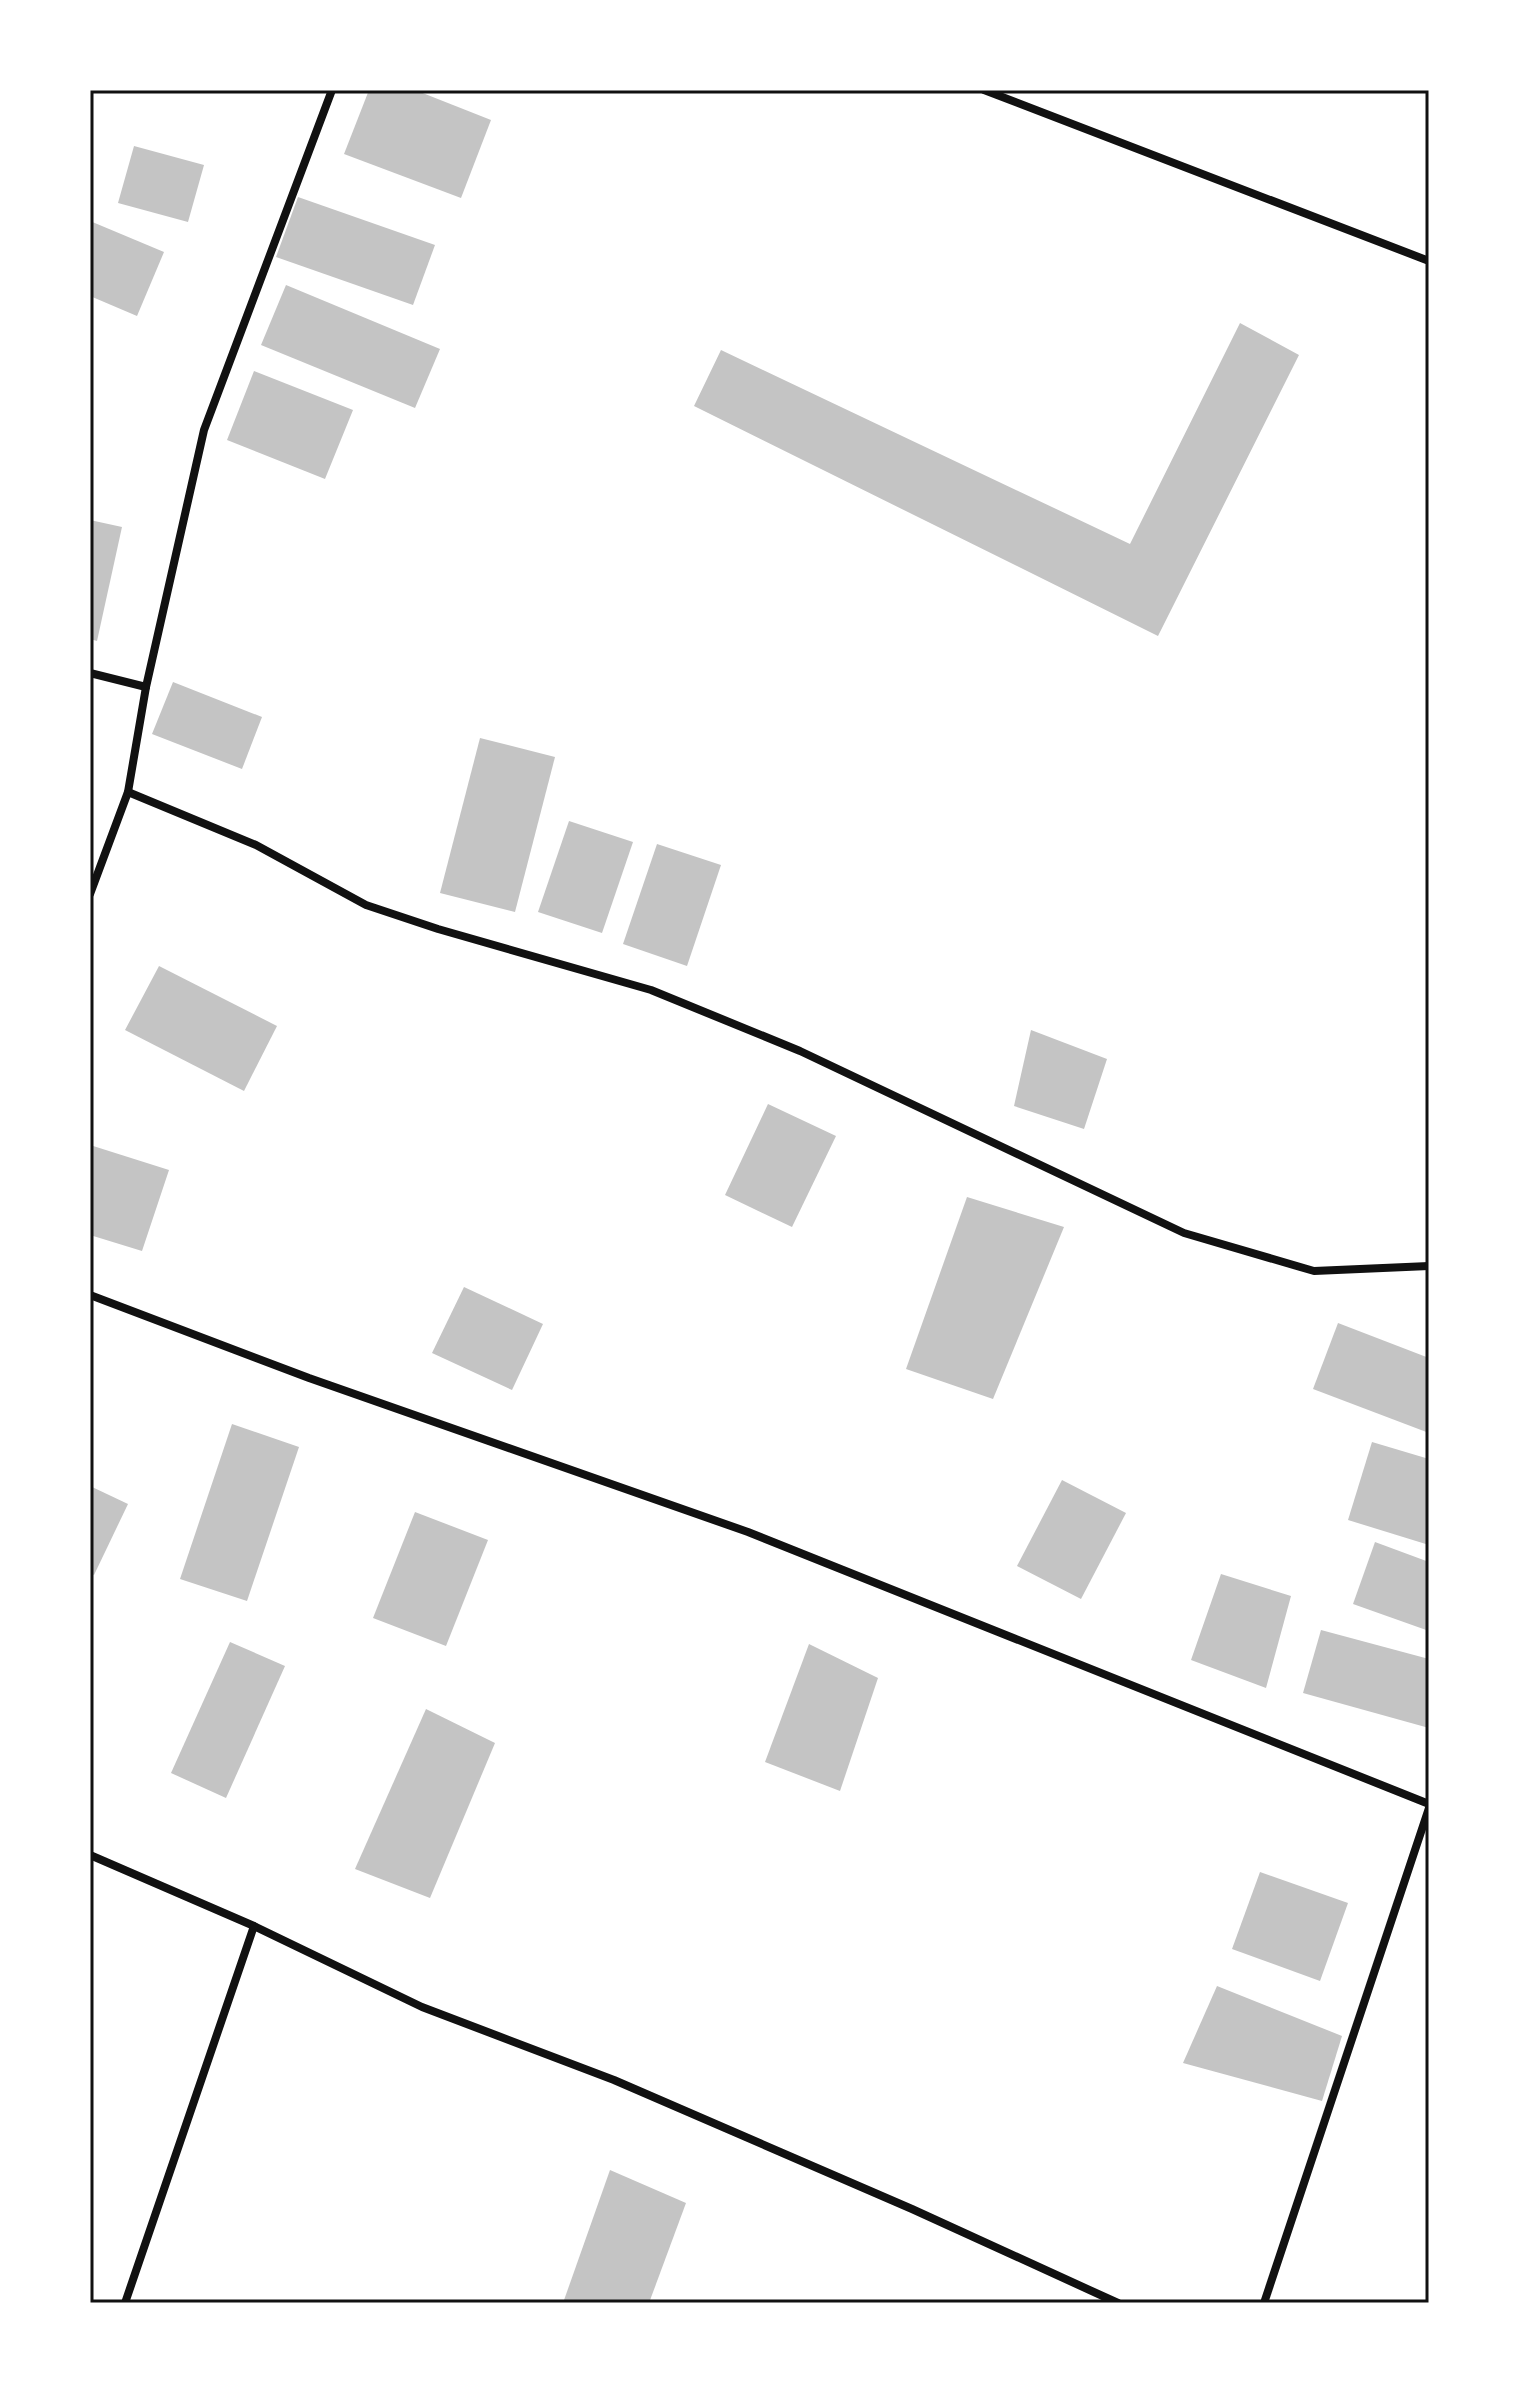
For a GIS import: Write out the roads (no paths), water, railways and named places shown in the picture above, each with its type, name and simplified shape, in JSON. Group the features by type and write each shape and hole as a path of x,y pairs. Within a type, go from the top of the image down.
{"street":[{"path":"90,894 128,792 146,687 204,430 332,90"},
{"path":"984,90 1429,261"},
{"path":"90,673 146,687"},
{"path":"128,792 256,845 366,905 438,929 651,990 800,1051 1184,1233 1314,1271 1429,1266"},
{"path":"90,1295 309,1378 748,1532 1429,1806 1264,2303"},
{"path":"90,1855 254,1926 422,2007 628,2086 912,2209 1118,2303"},
{"path":"125,2303 254,1926"}]}
